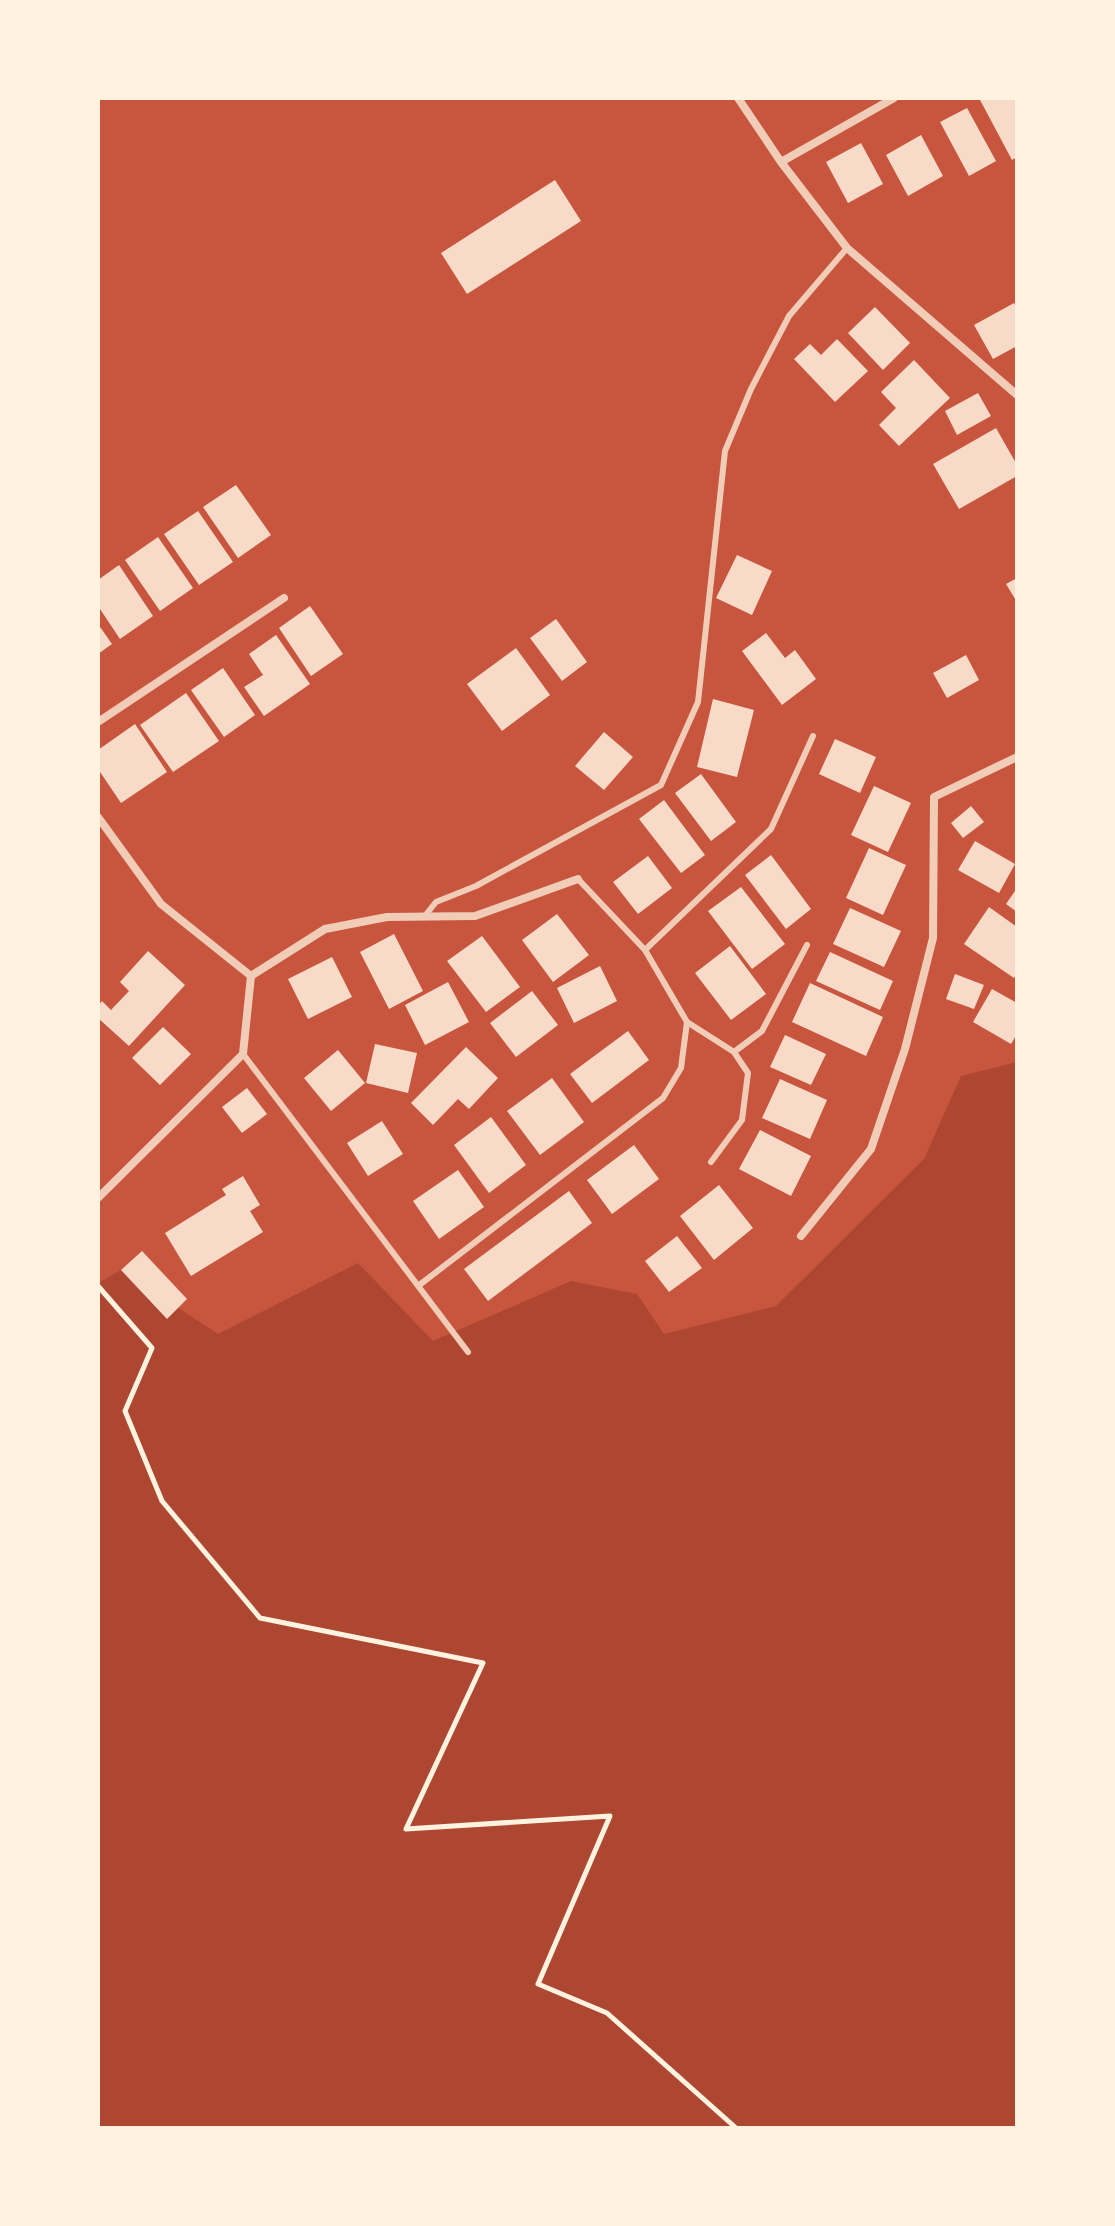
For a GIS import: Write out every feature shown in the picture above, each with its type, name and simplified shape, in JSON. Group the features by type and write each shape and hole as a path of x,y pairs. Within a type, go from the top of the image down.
{"street":[{"path":"738,98 781,162 847,248 1017,394"},
{"path":"781,162 894,98"},
{"path":"98,722 284,598"},
{"path":"801,1236 871,1149 905,1049 933,938 934,797 1017,757"},
{"path":"98,817 161,904 251,976"},
{"path":"251,976 325,929 387,917 475,916 578,879"},
{"path":"98,1198 243,1054 251,976"}],"lane":[{"path":"424,917 436,902 476,886 661,785 698,702 725,451 751,389 789,316 847,248"},
{"path":"645,950 771,829 813,736"},
{"path":"578,879 645,950 687,1022 734,1052 748,1073 749,1092 742,1120 711,1162"},
{"path":"734,1052 762,1031 807,945"},
{"path":"418,1286 663,1098 681,1068 687,1022"},
{"path":"243,1054 468,1352"}],"path":[{"path":"98,1286 152,1348 125,1411 162,1501 260,1618 483,1663 406,1829 610,1816 538,1984 607,2013 736,2128"}],"shaded area":[{"path":"1017,1062 1017,2128 98,2128 98,1283 121,1270 218,1334 358,1263 433,1341 571,1281 637,1294 664,1334 776,1306 924,1159 961,1076"}],"building":[{"path":"979,98 1017,98 1017,157 1012,160"},
{"path":"967,108 996,161 969,176 940,122"},
{"path":"921,135 943,176 908,196 886,155"},
{"path":"861,143 883,184 848,203 826,162"},
{"path":"555,180 581,221 467,294 441,253"},
{"path":"1014,303 1017,310 1017,346 993,359 974,325"},
{"path":"875,307 910,343 883,370 848,333"},
{"path":"837,339 868,371 835,402 794,359 810,344 821,355"},
{"path":"914,360 950,398 899,446 879,425 896,408 881,392"},
{"path":"978,393 991,416 957,435 945,411"},
{"path":"996,428 1017,465 1017,476 959,509 933,464"},
{"path":"236,485 271,535 238,558 203,507"},
{"path":"198,511 233,562 199,585 164,534"},
{"path":"158,537 193,588 160,611 125,560"},
{"path":"737,555 772,571 752,615 716,598"},
{"path":"119,565 153,616 120,639 98,606 98,580"},
{"path":"1017,578 1017,602 1006,584"},
{"path":"310,606 343,654 311,676 279,628"},
{"path":"556,619 587,662 562,681 530,638"},
{"path":"98,624 112,644 98,654"},
{"path":"766,633 785,658 795,650 816,679 782,705 742,651"},
{"path":"276,635 310,684 264,716 244,687 263,675 249,654"},
{"path":"516,648 550,695 502,731 467,684"},
{"path":"966,655 979,680 947,698 933,673"},
{"path":"223,668 255,715 224,737 191,690"},
{"path":"186,693 219,741 173,772 140,725"},
{"path":"713,699 754,710 737,777 697,767"},
{"path":"135,724 167,772 121,803 98,769 98,750"},
{"path":"604,732 633,757 604,790 575,766"},
{"path":"835,739 876,757 860,793 819,774"},
{"path":"701,774 736,822 711,841 675,793"},
{"path":"874,786 911,803 888,852 851,835"},
{"path":"664,800 705,855 681,873 639,819"},
{"path":"971,806 984,822 963,838 951,823"},
{"path":"975,841 1015,864 999,893 958,870"},
{"path":"869,848 906,865 883,915 846,898"},
{"path":"771,855 811,909 786,929 745,875"},
{"path":"648,856 672,888 638,914 613,882"},
{"path":"741,887 785,944 752,969 708,911"},
{"path":"1017,888 1017,912 1006,904"},
{"path":"989,907 1017,927 1017,973 1014,978 964,944"},
{"path":"850,908 901,931 884,967 833,944"},
{"path":"557,914 589,955 553,982 522,940"},
{"path":"394,934 423,991 389,1009 360,952"},
{"path":"482,936 520,987 486,1012 447,961"},
{"path":"730,946 766,994 731,1020 695,973"},
{"path":"148,951 185,985 129,1046 98,1018 98,1006 102,1001 111,1010 129,991 120,982"},
{"path":"830,952 893,981 880,1010 816,981"},
{"path":"332,957 352,997 308,1019 288,979"},
{"path":"600,966 617,1001 574,1023 557,988"},
{"path":"955,974 984,985 974,1009 946,999"},
{"path":"448,982 469,1022 425,1045 405,1005"},
{"path":"810,983 883,1017 866,1056 792,1022"},
{"path":"992,989 1017,1003 1017,1034 1011,1044 973,1022"},
{"path":"532,991 558,1025 516,1057 490,1023"},
{"path":"163,1027 191,1054 160,1085 132,1058"},
{"path":"628,1031 649,1060 592,1103 570,1074"},
{"path":"785,1035 826,1054 811,1085 770,1067"},
{"path":"375,1044 417,1053 408,1093 366,1083"},
{"path":"466,1047 498,1078 469,1109 458,1099 433,1125 411,1103"},
{"path":"338,1050 365,1083 331,1111 304,1078"},
{"path":"552,1078 584,1122 540,1155 507,1111"},
{"path":"780,1079 827,1100 810,1139 762,1118"},
{"path":"247,1088 267,1114 242,1133 222,1107"},
{"path":"491,1117 526,1165 489,1193 454,1145"},
{"path":"382,1121 403,1154 368,1176 347,1143"},
{"path":"760,1130 811,1156 791,1196 739,1169"},
{"path":"634,1145 659,1179 612,1214 587,1180"},
{"path":"458,1170 484,1207 439,1239 413,1201"},
{"path":"243,1176 260,1205 250,1211 263,1232 191,1276 165,1233 226,1195 222,1189"},
{"path":"719,1185 753,1228 714,1260 680,1216"},
{"path":"569,1191 592,1223 488,1301 464,1269"},
{"path":"677,1236 702,1268 669,1292 645,1261"},
{"path":"142,1251 187,1299 167,1319 121,1270"}]}
